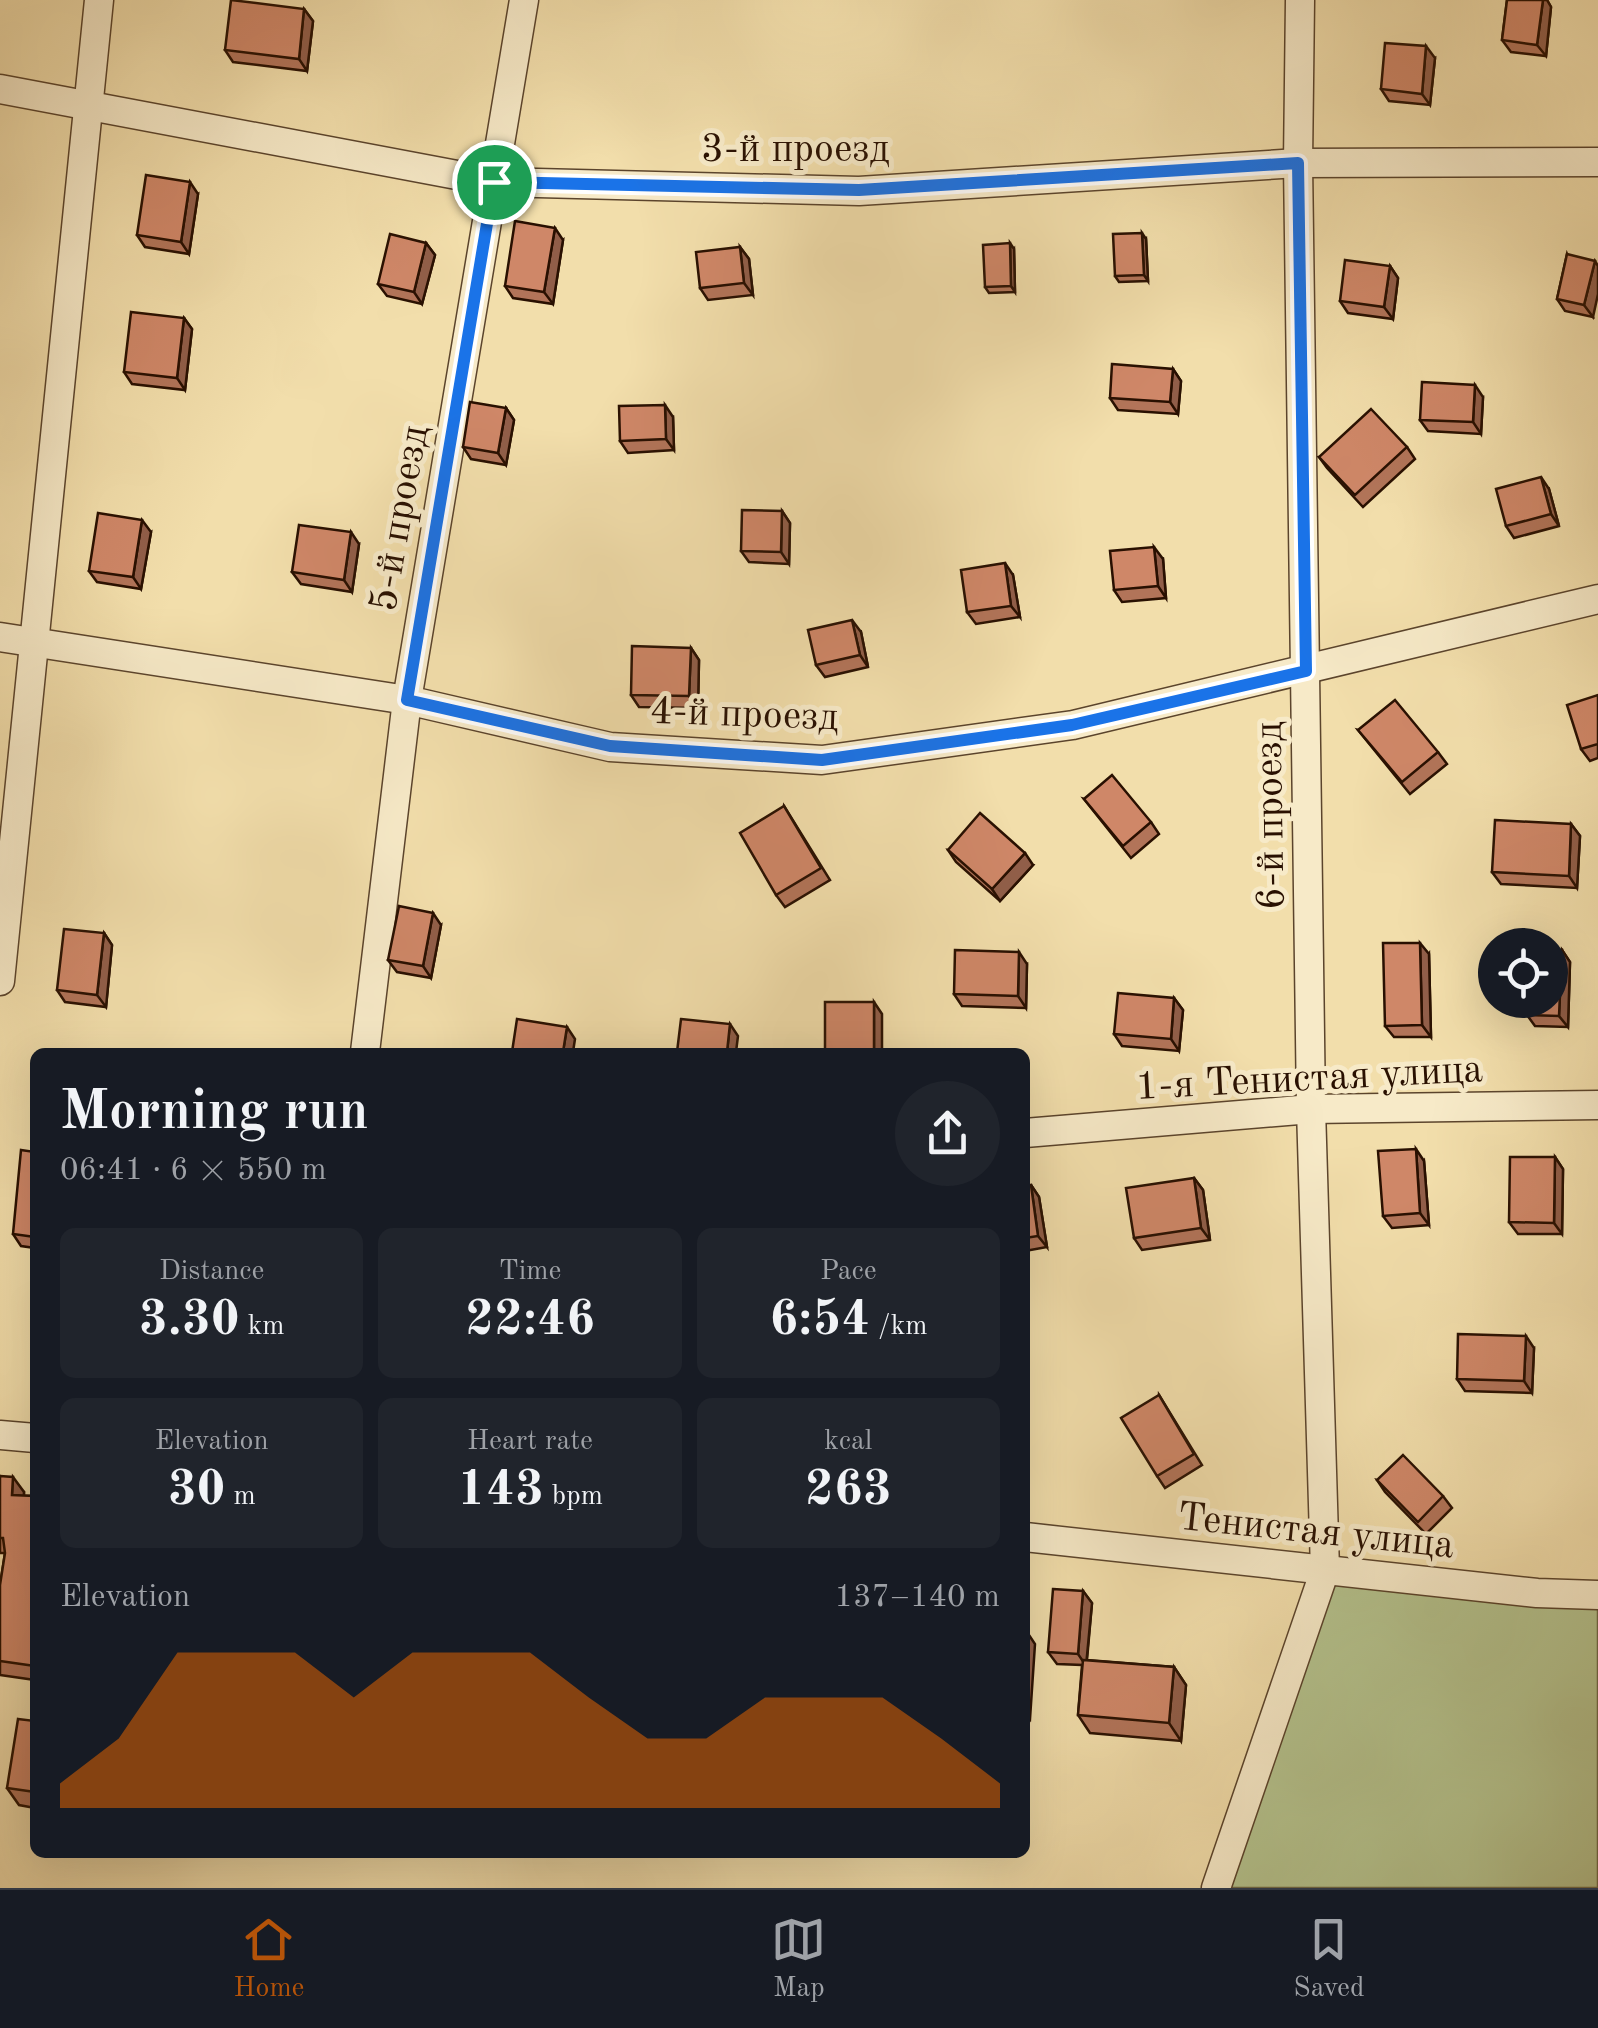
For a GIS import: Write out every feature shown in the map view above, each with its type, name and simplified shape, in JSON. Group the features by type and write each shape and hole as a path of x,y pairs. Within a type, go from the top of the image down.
{"street":[{"path":"0,981 99,0"},
{"name":"5-й проезд","path":"365,1048 407,700 524,0"},
{"name":"6-й проезд","path":"1300,0 1298,163 1311,1109 1324,1570"},
{"name":"3-й проезд","path":"0,88 494,182 859,190 1298,163 1598,162"},
{"name":"4-й проезд","path":"0,637 407,700 610,746 822,760 1072,725 1598,599"},
{"name":"1-я Тенистая улица","path":"1030,1133 1311,1109 1598,1105"},
{"path":"0,1435 30,1438"},
{"name":"Тенистая улица","path":"1030,1538 1598,1595"},
{"path":"1216,1888 1324,1570"}],"green space":[{"path":"1354,1574 1598,1595 1598,1888 1216,1888 1316,1597"}],"building":[{"path":"231,0 304,9 299,59 225,50"},
{"path":"1507,0 1543,0 1537,45 1502,40"},
{"path":"1385,43 1426,46 1422,94 1381,89"},
{"path":"146,175 190,182 181,242 137,235"},
{"path":"515,221 555,228 544,292 505,286"},
{"path":"1142,233 1144,275 1115,276 1113,234"},
{"path":"390,234 426,243 414,292 378,284"},
{"path":"1010,243 1011,286 985,287 983,245"},
{"path":"740,247 744,283 700,288 696,252"},
{"path":"1567,254 1595,261 1584,305 1557,299"},
{"path":"1345,260 1390,266 1384,307 1340,301"},
{"path":"131,312 184,318 177,378 124,372"},
{"path":"1112,364 1173,369 1170,402 1110,398"},
{"path":"1422,382 1475,385 1473,422 1420,420"},
{"path":"470,402 506,408 498,453 463,447"},
{"path":"665,405 666,439 620,441 619,406"},
{"path":"1371,409 1407,447 1355,495 1319,457"},
{"path":"1541,477 1551,514 1506,526 1496,489"},
{"path":"742,510 782,511 781,552 741,551"},
{"path":"98,513 142,520 133,577 89,571"},
{"path":"299,525 351,532 344,580 292,572"},
{"path":"1154,547 1158,586 1114,590 1110,551"},
{"path":"1005,563 1011,606 967,612 961,570"},
{"path":"852,620 860,655 816,665 808,630"},
{"path":"632,646 691,648 689,696 631,695"},
{"path":"1598,695 1598,744 1581,749 1567,705"},
{"path":"1395,700 1438,752 1402,782 1358,730"},
{"path":"1112,775 1151,822 1123,846 1084,799"},
{"path":"784,806 821,868 776,895 740,833"},
{"path":"980,813 1025,853 992,889 948,850"},
{"path":"1495,820 1571,824 1569,876 1492,872"},
{"path":"399,906 433,913 423,966 388,960"},
{"path":"64,929 104,933 97,995 57,990"},
{"path":"1383,943 1420,943 1422,1025 1385,1026"},
{"path":"955,950 1019,952 1018,996 954,994"},
{"path":"1118,993 1174,998 1171,1039 1114,1034"},
{"path":"825,1002 874,1002 874,1048 825,1048"},
{"path":"517,1019 567,1027 564,1048 513,1048"},
{"path":"681,1019 730,1024 727,1048 677,1048"},
{"path":"1416,1149 1420,1213 1383,1216 1378,1151"},
{"path":"21,1150 30,1151 30,1236 13,1234"},
{"path":"1510,1157 1555,1157 1554,1223 1509,1222"},
{"path":"1194,1178 1201,1228 1134,1238 1126,1188"},
{"path":"1030,1185 1038,1236 1030,1237"},
{"path":"1458,1334 1526,1336 1524,1381 1457,1379"},
{"path":"1159,1395 1194,1454 1157,1476 1121,1418"},
{"path":"1403,1455 1443,1496 1418,1522 1377,1480"},
{"path":"0,1476 13,1477 12,1495 30,1496 30,1665 0,1661 0,1585 5,1553 0,1538"},
{"path":"1053,1589 1083,1591 1078,1654 1048,1652"},
{"path":"1083,1660 1174,1667 1169,1723 1078,1715"},
{"path":"18,1719 30,1720 30,1791 7,1788"}],"route":[{"path":"1298,163 1306,671 1072,725 822,760 610,746 407,700 494,182 859,190 1298,163"}]}
